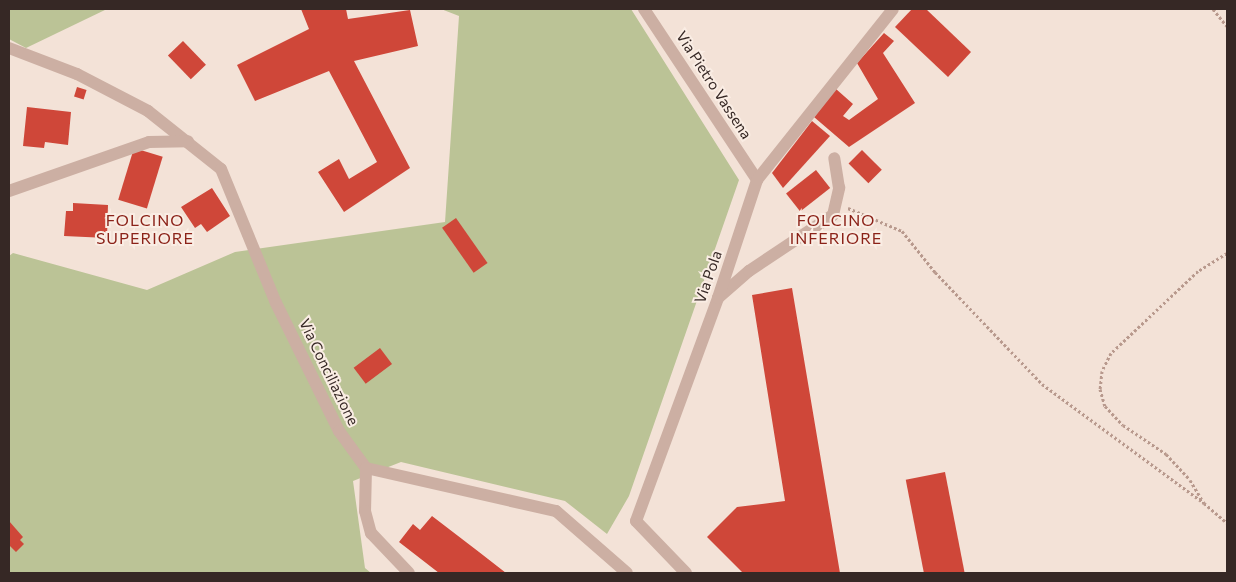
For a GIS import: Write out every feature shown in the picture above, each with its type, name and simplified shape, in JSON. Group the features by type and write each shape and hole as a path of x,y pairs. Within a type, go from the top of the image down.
{"street":[{"name":"Via Pietro Vassena","path":"644,9 757,180"},
{"name":"Via Pola","path":"686,573 636,521 718,298 757,180 893,9"},
{"name":"Via Conciliazione","path":"9,48 112,92 148,110 221,169 297,346 339,431 366,468"},
{"path":"9,191 149,142 188,141"},
{"path":"718,298 748,271 833,215 839,188 834,158"},
{"path":"409,573 371,533 365,511 366,468 556,511 627,573"}],"path":[{"path":"1213,9 1227,26"},
{"path":"836,202 902,230 935,272 1042,384 1204,503 1227,523"},
{"path":"1204,503 1190,480 1166,454 1123,425 1105,406 1100,389 1102,371 1111,353 1198,271 1227,253"}],"green space":[{"path":"9,9 107,9 26,48 9,39"},
{"path":"441,9 631,9 739,180 629,496 607,534 565,501 401,462 353,481 365,568 371,573 9,573 9,256 13,253 147,290 235,252 445,222 459,16"}],"building":[{"path":"301,9 346,9 348,19 410,10 418,46 354,61 410,168 344,212 318,172 339,159 349,179 377,162 329,71 255,101 237,65 309,29"},
{"path":"912,9 926,9 971,52 948,77 895,27"},
{"path":"884,33 894,41 883,53 915,103 849,147 814,117 836,89 853,104 843,116 849,120 878,99 857,63"},
{"path":"183,41 206,65 191,79 168,56"},
{"path":"77,87 87,90 84,99 74,97"},
{"path":"27,107 71,112 68,145 45,142 44,148 23,146"},
{"path":"812,121 830,136 783,188 772,173"},
{"path":"134,148 163,157 147,208 118,200"},
{"path":"862,150 882,170 868,183 849,163"},
{"path":"816,170 830,188 800,212 786,193"},
{"path":"212,188 230,216 207,232 201,224 195,228 181,207"},
{"path":"73,203 108,205 107,238 64,236 66,211 73,211"},
{"path":"456,218 488,263 474,273 442,228"},
{"path":"792,288 840,573 743,573 707,537 737,507 785,501 752,295"},
{"path":"380,348 392,364 366,384 354,368"},
{"path":"945,472 965,573 924,573 906,480"},
{"path":"432,516 506,573 439,573 399,542 413,524 420,530"},
{"path":"9,521 23,537 20,540 24,544 16,552 9,545"}],"district":[{"name":"FOLCINO SUPERIORE","path":"145,229"},
{"name":"FOLCINO INFERIORE","path":"836,229"}]}
